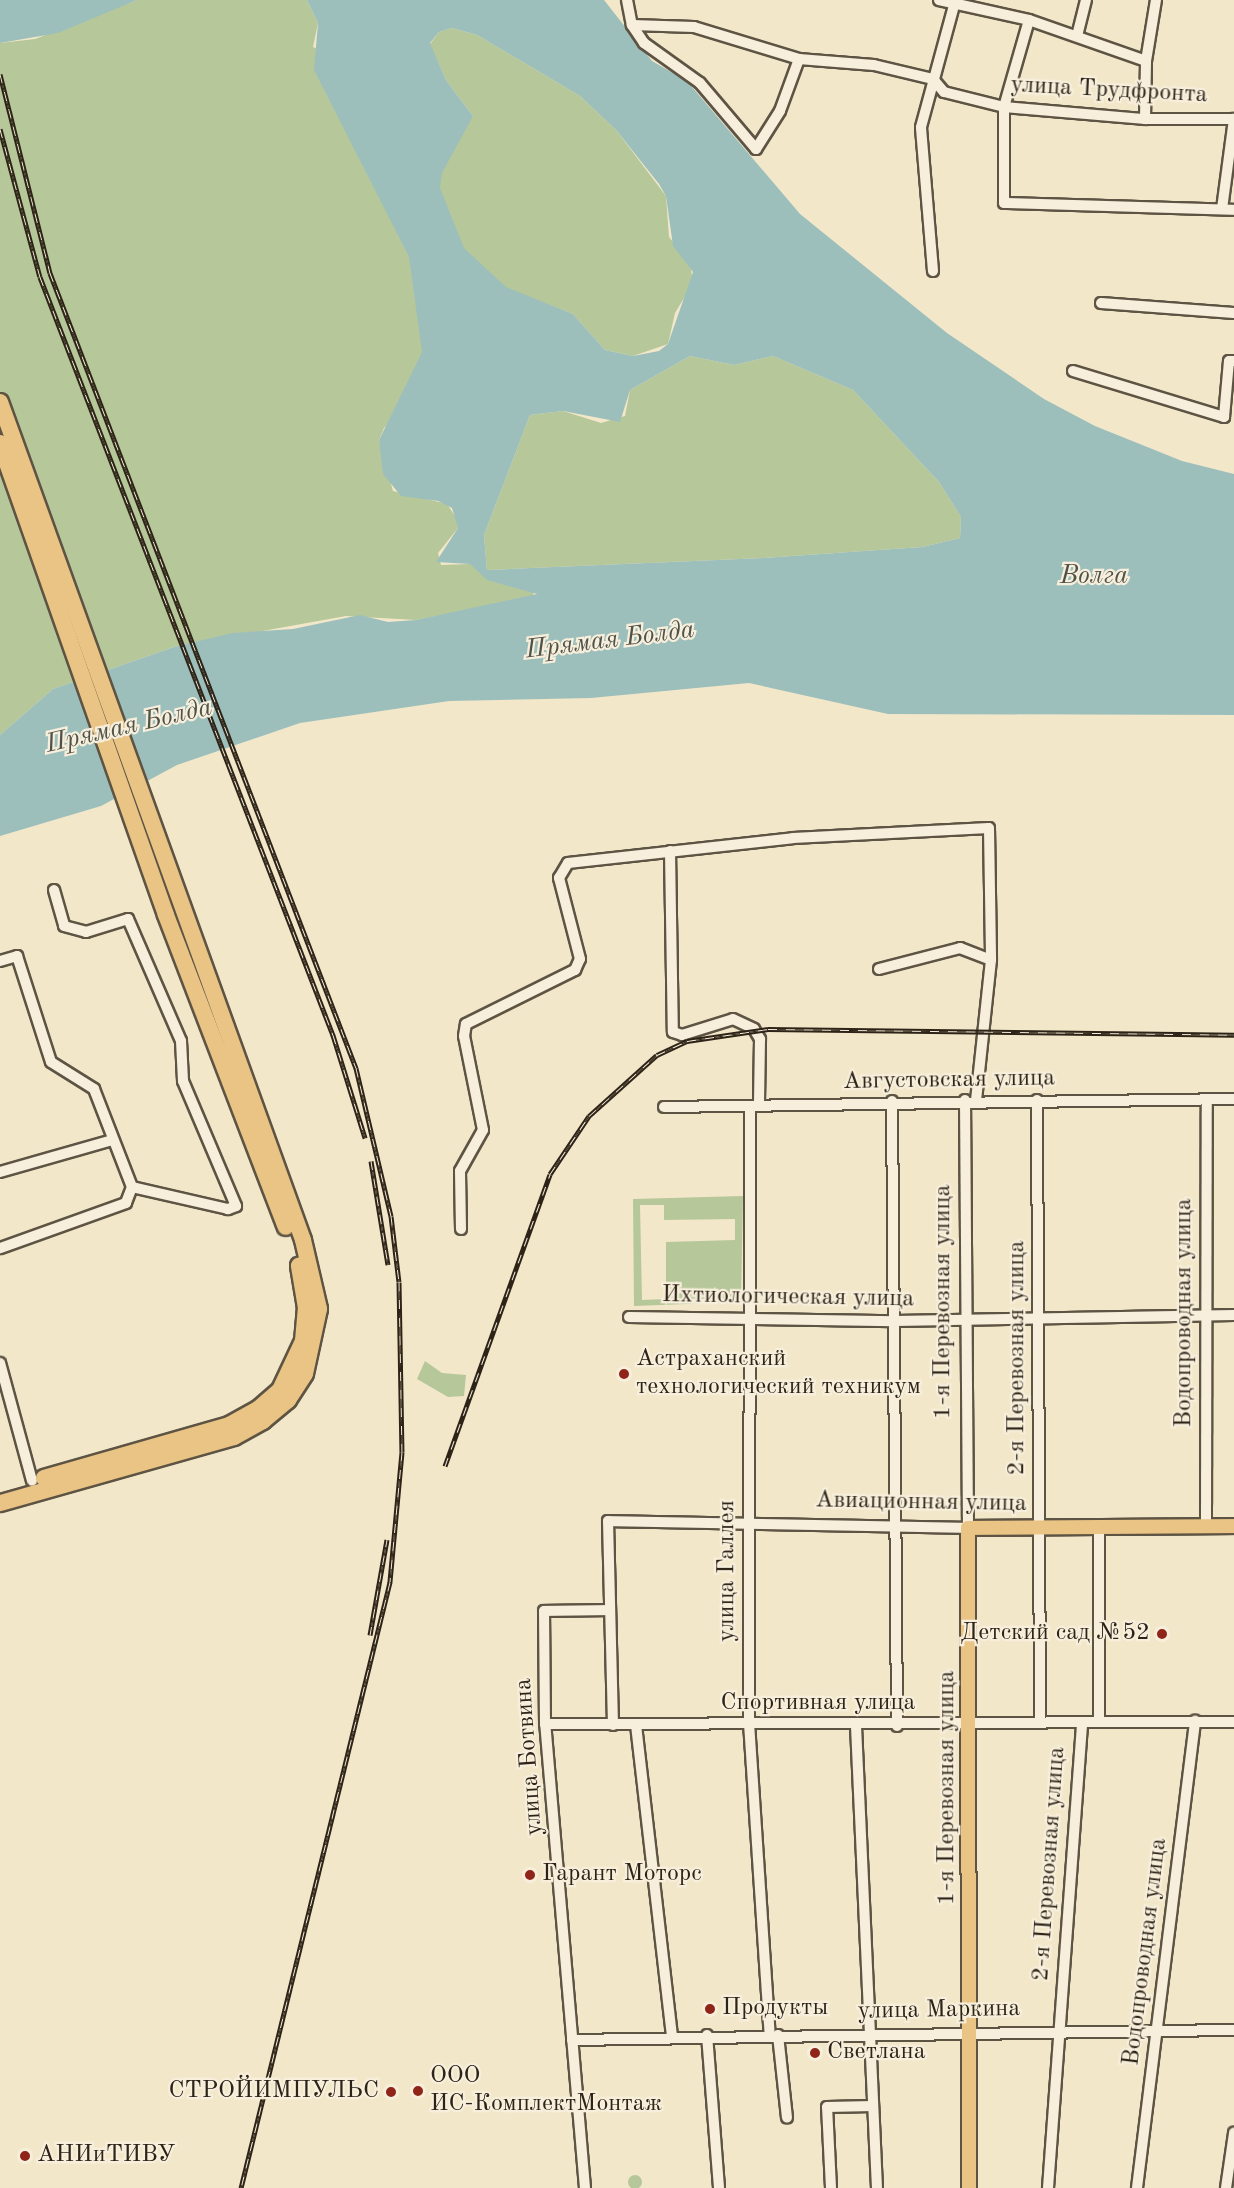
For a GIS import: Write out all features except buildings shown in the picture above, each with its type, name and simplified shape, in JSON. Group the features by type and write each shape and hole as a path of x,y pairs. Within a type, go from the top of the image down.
{"highway":[{"path":"0,402 66,609 297,1260 306,1308 303,1341 280,1390 229,1425 32,1481 3,1498"},
{"path":"0,443 66,609"},
{"path":"3,1498 234,1437 288,1400 315,1343 319,1309 314,1275 173,912"}],"main road":[{"name":"Авиационная улица","path":"968,1527 1234,1526"},
{"name":"1-я Перевозная улица","path":"968,1527 972,1725 969,2188"}],"street":[{"path":"627,0 634,24 644,43 700,83 756,149 780,111 799,59"},
{"path":"939,0 1029,20 1146,61"},
{"path":"1077,36 1086,0"},
{"path":"1145,119 1146,61 1156,0"},
{"path":"933,271 921,127 955,2"},
{"path":"1029,20 1004,107 1004,203 1234,210"},
{"name":"улица Трудфронта","path":"634,24 694,27 799,59 874,65 933,79 944,92 1004,107 1145,119 1234,119"},
{"path":"1222,209 1234,119"},
{"path":"1101,303 1234,313"},
{"path":"1073,371 1224,417 1229,361 1234,361"},
{"name":"1-я Перевозная улица","path":"670,850 989,828 991,960 971,1100 967,1320 968,1527"},
{"path":"461,1229 460,1171 483,1130 466,1024 576,970 580,959 559,878 568,863 670,850"},
{"name":"улица Галлея","path":"670,850 673,1032 682,1035 733,1019 754,1029 760,1039 754,1106 749,1317 749,1724 774,2036 787,2118"},
{"path":"54,890 64,926 86,932 128,919 181,1041 183,1081 236,1206 228,1209 132,1187"},
{"path":"879,969 960,948 991,960"},
{"path":"0,961 17,956 51,1062 94,1089 132,1187 126,1203 0,1248"},
{"name":"Августовская улица","path":"664,1107 892,1101 1234,1099"},
{"name":"2-я Перевозная улица","path":"1038,1100 1040,1723"},
{"name":"Водопроводная улица","path":"1206,1527 1204,1316 1207,1100"},
{"path":"892,1101 897,1726"},
{"path":"0,1171 112,1140"},
{"name":"Ихтиологическая улица","path":"629,1317 749,1317 895,1321 1234,1315"},
{"path":"0,1363 32,1481"},
{"name":"Авиационная улица","path":"609,1610 608,1521 968,1527"},
{"path":"1099,1527 1099,1722"},
{"path":"609,1610 613,1725"},
{"name":"улица Ботвина","path":"585,2188 545,1724 544,1611 609,1610"},
{"name":"Водопроводная улица","path":"1137,2188 1195,1721"},
{"name":"2-я Перевозная улица","path":"1048,2188 1082,1722"},
{"name":"Спортивная улица","path":"545,1724 897,1726 1082,1722 1234,1722"},
{"path":"636,1725 672,2036"},
{"path":"856,1726 877,2188"},
{"name":"улица Маркина","path":"572,2040 971,2030 1234,2030"},
{"path":"707,2035 719,2188"},
{"path":"831,2188 827,2107 873,2106"},
{"path":"1226,2188 1234,2133"}],"green space":[{"path":"137,0 307,0 318,23 313,47 473,116 446,80 430,44 439,32 452,28 477,35 580,96 616,130 666,196 669,237 690,263 693,283 675,313 668,344 633,356 605,350 573,314 506,288 384,428 379,440 393,491 447,504 457,519 458,528 438,553 441,565 470,564 534,589 533,597 416,620 346,616 174,647 53,689 0,735 0,43 35,39"},
{"path":"690,356 734,365 773,356 853,390 939,482 961,517 960,538 922,547 763,558 487,570 484,535 530,415 563,411 601,423 625,416 630,390"},
{"path":"743,1196 741,1302 634,1306 633,1199","holes":["640,1205 664,1205 664,1220 735,1219 735,1240 666,1242 666,1299 642,1300"]},
{"path":"425,1361 442,1373 466,1375 464,1396 448,1397 417,1379"},
{"path":"635,2175 640,2177 642,2182 640,2187 635,2189 630,2187 628,2182 630,2177"}],"water":[{"path":"0,0 137,0 58,33 0,43"},
{"name":"Волга","path":"307,0 604,0 652,61 687,81 800,214 947,333 1044,399 1095,426 1182,461 1234,474 1234,715 888,714 749,683 591,698 449,701 300,723 177,765 101,806 0,836 0,735 53,689 174,647 232,633 293,629 360,615 388,622 416,620 537,594 487,580 470,564 436,562 458,528 452,508 438,501 401,496 383,474 379,440 422,352 409,257 314,70 318,23","holes":["452,28 477,35 580,96 616,130 659,184 666,196 673,246 693,272 668,344 659,351 633,356 605,350 573,314 506,287 464,248 440,188 442,173 473,116 446,80 430,43 439,32","690,356 734,365 773,356 853,390 939,482 961,517 960,538 922,547 763,558 487,570 484,535 530,415 563,411 620,422 630,390"]}],"railway":[{"path":"0,74 50,273 356,1068 391,1216 399,1282 402,1452 390,1582 241,2188"},
{"path":"0,129 40,277 333,1035 365,1138"},
{"path":"445,1466 550,1174 589,1116 657,1055 687,1041 768,1029 1234,1035"},
{"path":"371,1161 388,1265"},
{"path":"370,1635 387,1540"}],"place":[{"name":"Астраханский технологический техникум","path":"624,1374"},
{"name":"Детский сад №52","path":"1162,1634"},
{"name":"Гарант Моторс","path":"530,1875"},
{"name":"Продукты","path":"710,2009"},
{"name":"Светлана","path":"815,2053"},
{"name":"ООО ИС-КомплектМонтаж","path":"418,2091"},
{"name":"СТРОЙИМПУЛЬС","path":"391,2092"},
{"name":"АНИиТИВУ","path":"25,2156"}],"water label":[{"name":"Прямая Болда","path":"610,641"},
{"name":"Прямая Болда","path":"129,727"}]}
